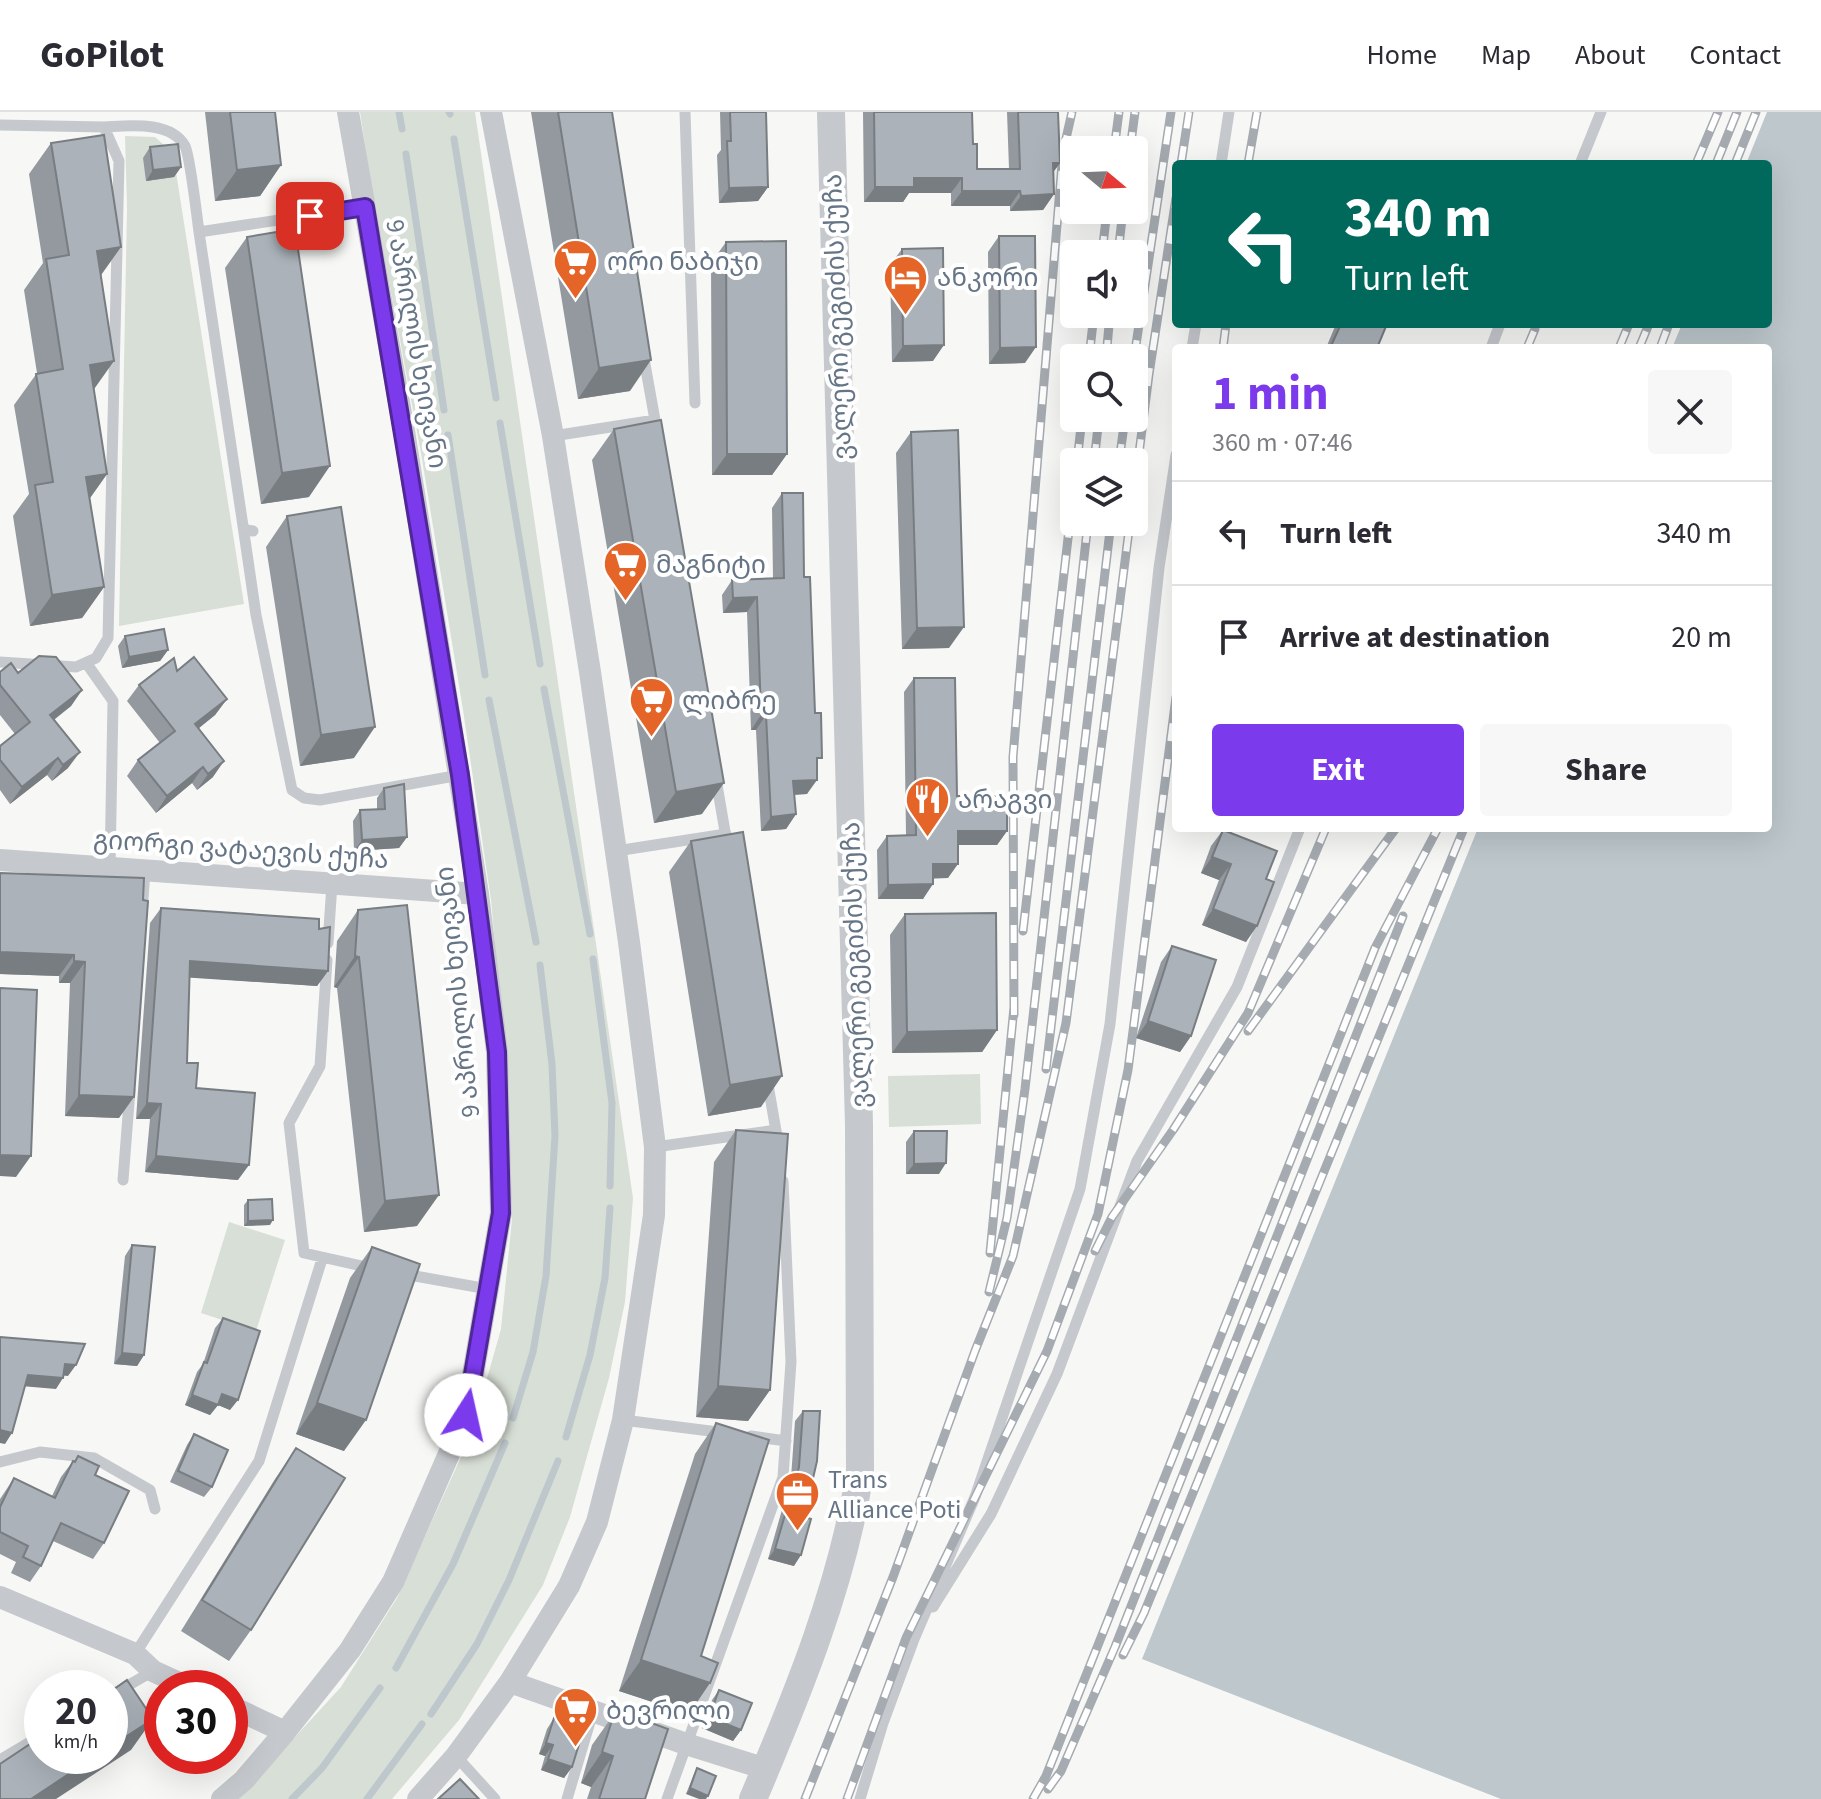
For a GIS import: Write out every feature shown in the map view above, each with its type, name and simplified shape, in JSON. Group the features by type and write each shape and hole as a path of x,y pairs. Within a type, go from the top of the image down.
{"street":[{"name":"9 აპრილის ხეივანი","path":"222,1799 244,1780 350,1650 393,1582 466,1415 501,1213 497,1052 478,894 348,112"},
{"path":"418,1799 456,1756 510,1682 569,1586 597,1522 623,1420 654,1215 655,1147 616,851 553,436 491,112"},
{"name":"ვალერი გეგიძის ქუჩა","path":"753,1799 835,1588 851,1528 860,1472 859,1125 831,112"},
{"name":"გიორგი ვატაევის ქუჩა","path":"0,860 478,894"},
{"path":"0,1597 135,1654 152,1670"},
{"path":"510,1682 766,1769"},
{"path":"248,1715 285,1732"}],"lane":[{"path":"685,112 695,403"},
{"path":"1222,160 1229,112"},
{"path":"1582,160 1601,112"},
{"path":"0,125 137,125 157,128 185,146 248,528 256,615 292,790 304,798 320,800 460,775"},
{"path":"0,662 76,667 96,658 108,638 119,161 104,127"},
{"path":"199,232 365,207"},
{"path":"642,343 658,435"},
{"path":"553,436 655,420"},
{"path":"860,1799 914,1639 975,1497 1080,1189 1110,1024 1159,568 1172,482"},
{"path":"87,664 113,701 110,868"},
{"path":"715,772 731,865"},
{"path":"914,1639 991,1514 1057,1374 1137,1161 1237,987 1298,832"},
{"path":"616,851 726,834"},
{"path":"141,932 145,870"},
{"path":"332,884 320,1066 289,1123 304,1253 382,1270"},
{"path":"667,1799 783,1477 791,1362 782,1166 765,1067"},
{"path":"123,1180 131,1071"},
{"path":"655,1147 776,1130"},
{"path":"135,1654 259,1461 322,1259"},
{"path":"397,1272 488,1289"},
{"path":"623,1420 786,1441"},
{"path":"0,1462 40,1452 94,1458 150,1490 155,1509"},
{"path":"567,1799 593,1712"},
{"path":"0,1760 24,1746"},
{"path":"456,1756 495,1799"}],"shaded area":[{"path":"360,112 475,112 633,1198 625,1302 609,1378 570,1517 543,1585 459,1720 392,1799 238,1799 341,1687 397,1598 471,1435 501,1329 512,1219 505,1058 491,900 421,453"},
{"path":"1767,112 1821,112 1821,1799 1501,1799 1142,1659 1476,832 1772,832 1772,344 1674,344 1680,328 1772,328 1772,160 1748,160"},
{"path":"125,136 155,137 173,153 244,604 119,626 127,208"},
{"path":"980,1074 981,1124 889,1127 888,1076"},
{"path":"229,1222 285,1240 256,1331 201,1313"}],"building":[{"path":"230,112 275,112 281,165 237,170"},
{"path":"558,112 612,112 651,360 599,368"},
{"path":"730,112 766,112 768,187 729,188 727,141 731,141"},
{"path":"874,112 972,112 977,169 1020,169 1018,112 1058,112 1060,163 1053,163 1054,194 1021,196 1020,191 962,191 962,178 914,178 914,187 875,187"},
{"path":"104,135 121,247 97,251 114,361 90,365 107,474 86,477 104,587 52,595 35,485 53,482 36,374 63,369 46,259 69,255 51,143"},
{"path":"178,144 181,167 153,170 150,147"},
{"path":"295,229 330,466 282,473 247,237"},
{"path":"999,236 1035,236 1036,347 1000,348"},
{"path":"786,241 787,454 727,454 726,242"},
{"path":"943,248 944,345 903,346 902,249"},
{"path":"1339,328 1385,328 1379,344 1332,344"},
{"path":"661,420 724,783 676,792 614,429"},
{"path":"958,430 964,627 917,628 911,432"},
{"path":"782,493 803,493 804,577 810,577 815,713 821,713 822,758 817,758 817,780 793,781 796,814 771,817 766,715 761,715 757,597 733,598 732,580 784,578"},
{"path":"341,507 375,727 321,735 287,516"},
{"path":"164,629 168,650 129,657 125,636"},
{"path":"39,656 56,657 82,690 50,715 80,752 63,765 58,758 22,787 0,760 0,746 30,722 0,685 0,672 11,663 18,673"},
{"path":"194,657 227,699 195,724 224,761 208,774 203,767 167,796 138,760 175,731 139,685 174,658 177,671"},
{"path":"914,678 955,678 957,796 1007,796 1007,831 958,831 958,864 933,864 933,884 888,885 887,836 916,835"},
{"path":"404,784 407,837 362,840 360,810 385,809 384,788"},
{"path":"743,832 782,1076 730,1085 691,841"},
{"path":"1222,832 1277,851 1266,879 1274,882 1257,926 1213,909 1231,864 1212,857"},
{"path":"0,873 144,878 143,900 148,901 134,1097 79,1095 85,962 74,961 74,955 0,952"},
{"path":"407,905 439,1195 385,1201 359,957 355,956 358,910"},
{"path":"161,908 319,919 319,929 330,927 328,971 190,961 187,1063 198,1063 196,1088 255,1093 249,1165 156,1156 161,1104 147,1103"},
{"path":"996,913 997,1030 907,1032 905,914"},
{"path":"1172,946 1216,960 1191,1036 1148,1021"},
{"path":"0,988 37,990 31,1156 0,1155"},
{"path":"736,1130 788,1134 770,1390 718,1386"},
{"path":"914,1131 947,1131 946,1163 914,1164"},
{"path":"272,1199 273,1220 248,1221 248,1200"},
{"path":"132,1245 155,1247 144,1355 122,1353"},
{"path":"372,1247 420,1264 366,1420 317,1403"},
{"path":"223,1318 260,1331 238,1400 222,1394 218,1405 192,1395"},
{"path":"0,1337 85,1344 76,1365 65,1364 63,1378 28,1375 12,1433 0,1430"},
{"path":"803,1411 820,1411 817,1461 804,1517 811,1519 801,1555 775,1549 799,1467"},
{"path":"716,1423 769,1440 701,1656 718,1663 710,1683 641,1660"},
{"path":"194,1434 228,1450 212,1487 178,1471"},
{"path":"296,1448 345,1478 251,1630 202,1600"},
{"path":"78,1456 99,1466 95,1475 129,1491 104,1543 61,1523 41,1566 23,1557 28,1546 0,1532 0,1507 14,1478 55,1498"},
{"path":"128,1682 144,1706 144,1725 128,1735"},
{"path":"719,1690 752,1703 741,1730 709,1717"},
{"path":"614,1714 626,1718 627,1714 668,1729 645,1799 599,1799 613,1756 602,1752"},
{"path":"554,1718 584,1728 572,1767 548,1759 553,1745 546,1743"},
{"path":"24,1748 24,1774 69,1774 31,1799 0,1799 0,1764"},
{"path":"697,1768 716,1776 708,1796 690,1788"},
{"path":"460,1779 479,1799 438,1799"}],"waterway":[{"path":"399,112 402,129"},
{"path":"454,139 496,398"},
{"path":"406,154 444,410"},
{"path":"500,423 540,664"},
{"path":"448,435 485,675"},
{"path":"544,689 590,934"},
{"path":"489,700 536,942"},
{"path":"593,959 612,1103 610,1186"},
{"path":"513,1418 533,1352 546,1276 555,1136 552,1064 540,965"},
{"path":"566,1437 590,1355 605,1278 610,1208"},
{"path":"396,1668 453,1564 505,1443"},
{"path":"431,1714 477,1644 509,1580 558,1461"},
{"path":"292,1799 322,1768 380,1688"},
{"path":"367,1799 422,1724"}],"railway":[{"path":"1014,1015 1013,757 1063,152 1072,112"},
{"path":"1116,136 1119,112"},
{"path":"1132,136 1135,112"},
{"path":"1136,344 1171,112"},
{"path":"1182,160 1189,112"},
{"path":"1249,160 1257,112"},
{"path":"1698,160 1718,112"},
{"path":"1718,160 1737,112"},
{"path":"1737,160 1756,112"},
{"path":"1104,240 1105,224"},
{"path":"1120,240 1121,224"},
{"path":"1140,448 1172,224"},
{"path":"1091,344 1092,328"},
{"path":"1107,344 1109,328"},
{"path":"1224,344 1226,328"},
{"path":"1621,344 1627,328"},
{"path":"1641,344 1647,328"},
{"path":"1662,344 1668,328"},
{"path":"1529,344 1535,329"},
{"path":"1079,448 1080,432"},
{"path":"1096,448 1097,432"},
{"path":"1121,448 1123,432"},
{"path":"1023,931 1068,536"},
{"path":"989,1292 1007,1218 1025,1089 1086,536"},
{"path":"1046,1069 1109,536"},
{"path":"805,1799 893,1577 1013,1256 1066,1023 1128,536"},
{"path":"847,1799 906,1638 1047,1351 1098,1214 1128,1070 1172,728"},
{"path":"1095,1251 1112,1217 1173,1130 1248,1013 1324,832"},
{"path":"1248,1031 1393,832"},
{"path":"1033,1799 1046,1776 1375,948 1436,832"},
{"path":"1123,1655 1144,1613 1462,832"},
{"path":"1048,1789 1061,1771 1115,1647 1403,916"},
{"path":"990,1253 1014,1007"}],"place":[{"name":"ორი ნაბიჯი","path":"576,300"},
{"name":"ანკორი","path":"906,316"},
{"name":"მაგნიტი","path":"625,603"},
{"name":"ლიბრე","path":"651,739"},
{"name":"არაგვი","path":"927,838"},
{"name":"Trans Alliance Poti","path":"797,1533"},
{"name":"ბევრილი","path":"575,1749"}],"route":[{"path":"310,216 365,207 452,721 478,894 497,1052 501,1213 466,1415"}]}
